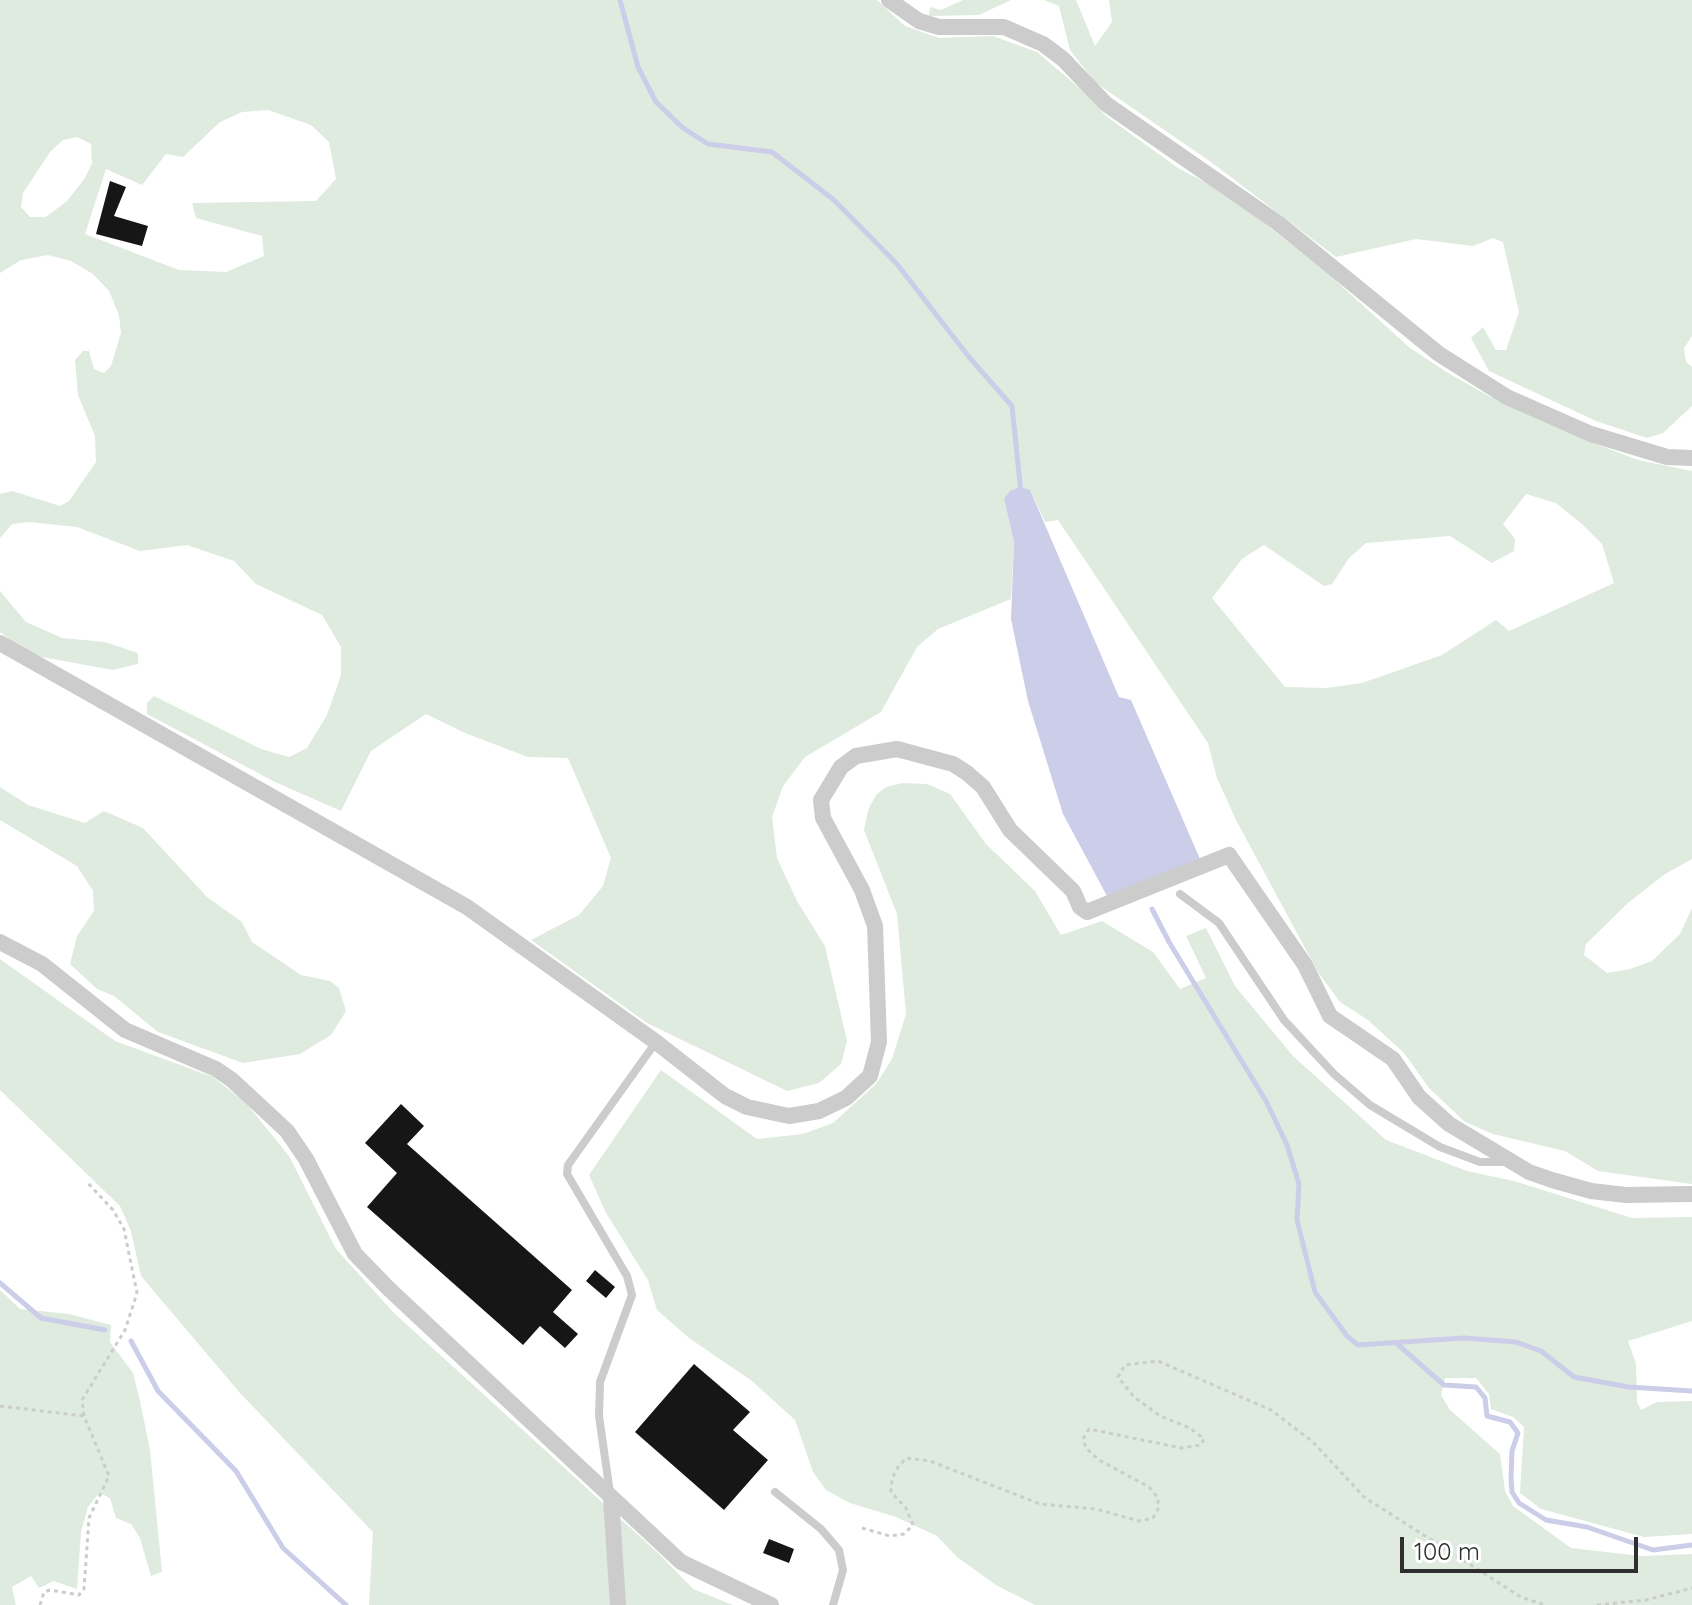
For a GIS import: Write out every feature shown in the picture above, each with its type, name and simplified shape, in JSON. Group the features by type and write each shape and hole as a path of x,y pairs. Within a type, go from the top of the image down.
{"street":[{"path":"889,0 919,21 939,27 1004,27 1043,44 1063,59 1106,104 1278,223 1439,354 1507,397 1603,438 1667,457 1692,458"},
{"path":"0,643 467,907 656,1042 725,1096 747,1107 779,1114 806,1114 831,1107 870,1076 876,1058 879,1027 875,926 862,890 823,818 821,800 841,767 856,756 897,749 953,764 975,780 1010,830 1073,891 1080,907 1087,912 1229,855 1305,965 1330,1016 1393,1059 1433,1112 1529,1172 1591,1191 1692,1194"},
{"path":"0,942 42,964 125,1030 148,1043 216,1069 258,1102 287,1131 306,1159 355,1254 681,1562 771,1605"},
{"path":"611,1498 618,1605"}],"lane":[{"path":"1180,894 1219,923 1284,1020 1334,1074 1370,1105 1440,1147 1480,1162 1510,1162"},
{"path":"611,1498 599,1416 600,1382 632,1295 627,1276 567,1174 568,1165 656,1042"},
{"path":"775,1492 821,1529 839,1550 843,1570 833,1605"}],"path":[{"path":"40,1605 44,1592 50,1590 79,1595 84,1589 89,1518 109,1476 84,1416 82,1400 125,1330 137,1293 124,1229 113,1210 86,1181"},
{"path":"862,1528 890,1536 904,1534 913,1525 906,1508 891,1492 895,1471 906,1458 930,1461 1040,1504 1096,1509 1139,1521 1153,1518 1158,1498 1149,1487 1099,1460 1086,1448 1083,1439 1089,1429 1181,1448 1201,1445 1204,1439 1190,1428 1160,1416 1134,1397 1118,1377 1125,1365 1158,1361 1271,1410 1313,1442 1364,1497 1521,1597 1545,1605"},
{"path":"0,1406 84,1416"},
{"path":"1597,1605 1646,1600 1692,1588"}],"green space":[{"path":"0,0 877,0 905,26 939,38 993,36 1037,52 1083,91 1106,116 1178,168 1229,195 1326,272 1410,348 1448,373 1487,395 1596,444 1638,460 1692,471 1692,859 1665,874 1628,903 1586,944 1584,955 1607,973 1652,961 1680,934 1692,908 1692,1184 1598,1171 1565,1151 1493,1134 1465,1122 1429,1088 1404,1053 1368,1020 1340,1002 1318,972 1236,820 1217,778 1208,743 1058,520 1045,522 1030,490 1004,499 1014,542 1011,599 938,629 917,647 881,712 805,757 783,786 772,817 777,858 797,901 825,946 847,1041 841,1064 819,1083 787,1091 647,1023 531,940 579,915 603,886 611,858 568,758 528,757 426,714 371,751 341,811 275,782 147,714 147,703 154,696 261,749 289,757 307,748 327,715 341,675 341,647 322,615 256,584 234,561 187,545 140,551 77,527 29,522 12,524 0,538 0,494 12,491 60,506 69,501 96,462 95,436 78,395 75,360 83,351 89,351 94,369 104,373 111,366 121,333 119,315 109,291 93,274 71,261 48,255 21,260 0,273","holes":["268,110 311,125 329,142 336,179 316,201 192,203 196,218 262,236 264,256 226,272 179,270 85,234 106,169 142,185 166,154 183,157 220,122 242,112","77,137 91,144 92,163 85,178 67,201 46,217 30,217 21,207 23,193 50,152 63,140","1526,494 1556,503 1602,544 1614,583 1509,631 1496,620 1442,655 1362,683 1326,688 1285,687 1212,598 1242,559 1264,545 1324,586 1332,584 1349,558 1366,543 1450,536 1492,563 1514,551 1515,539 1503,524"]},
{"path":"963,0 1011,0 979,15 929,16 930,7 941,10"},
{"path":"1044,0 1076,0 1095,46 1112,22 1109,0 1692,0 1692,336 1684,348 1686,362 1692,367 1692,406 1663,433 1647,438 1596,421 1489,371 1471,338 1483,327 1496,350 1506,350 1519,312 1503,242 1493,238 1473,246 1416,239 1336,257 1211,162 1096,83 1070,50 1059,6"},
{"path":"0,591 26,622 62,638 105,642 138,653 138,664 113,670 31,655 0,632"},
{"path":"903,783 927,784 950,794 986,844 1035,891 1061,935 1102,921 1153,952 1180,989 1206,978 1186,936 1206,928 1235,986 1293,1056 1386,1140 1467,1171 1514,1181 1632,1218 1692,1217 1692,1321 1628,1341 1636,1364 1637,1402 1641,1410 1657,1402 1692,1401 1692,1534 1644,1537 1541,1509 1520,1493 1524,1427 1513,1417 1491,1409 1489,1394 1476,1378 1445,1378 1441,1395 1450,1410 1500,1454 1505,1491 1513,1506 1571,1548 1641,1556 1692,1554 1692,1605 1035,1605 996,1585 957,1557 937,1536 896,1517 850,1503 826,1490 813,1472 795,1420 752,1381 689,1338 657,1310 648,1280 606,1213 589,1175 661,1070 757,1139 803,1134 833,1123 876,1084 892,1059 906,1014 897,914 864,830 868,810 876,795 886,787"},
{"path":"0,787 28,805 85,823 104,811 143,828 207,897 242,922 252,942 301,975 330,981 339,988 346,1011 331,1035 300,1054 243,1063 158,1032 114,996 97,989 70,964 77,936 94,911 93,891 77,866 0,820"},
{"path":"0,959 115,1041 213,1077 246,1103 289,1156 336,1249 394,1313 658,1553 693,1589 733,1605 369,1605 373,1532 240,1393 141,1276 131,1231 120,1206 0,1090"},
{"path":"0,1290 20,1309 69,1314 111,1325 110,1342 133,1373 140,1401 150,1450 162,1572 151,1576 140,1538 131,1524 116,1518 110,1498 99,1493 88,1507 81,1532 77,1589 54,1581 39,1588 31,1576 12,1587 16,1605 0,1605"}],"water":[{"path":"1020,487 1030,490 1119,697 1131,700 1200,859 1108,898 1063,814 1028,701 1011,619 1014,542 1004,499 1010,491"}],"building":[{"path":"110,181 126,187 114,216 148,226 142,246 96,234"},
{"path":"401,1104 424,1126 407,1144 572,1290 553,1312 578,1334 565,1348 540,1326 523,1345 367,1207 397,1173 365,1143"},
{"path":"595,1270 615,1287 606,1298 586,1281"},
{"path":"694,1364 750,1412 733,1430 768,1460 724,1510 635,1432"},
{"path":"769,1539 794,1549 789,1563 763,1553"}],"waterway":[{"path":"620,0 638,67 656,102 683,128 708,144 772,152 834,200 897,264 969,357 1012,406 1021,493"},
{"path":"1152,909 1266,1101 1287,1145 1299,1184 1297,1220 1315,1292 1347,1336 1358,1345 1464,1338 1516,1342 1541,1351 1574,1377 1629,1387 1692,1391"},
{"path":"0,1283 41,1318 105,1330"},
{"path":"131,1341 158,1391 236,1471 283,1548 346,1605"},
{"path":"1396,1343 1444,1385 1476,1387 1485,1398 1487,1416 1510,1422 1518,1433 1512,1451 1511,1478 1512,1492 1519,1503 1546,1520 1587,1527 1653,1550 1692,1545"}]}
